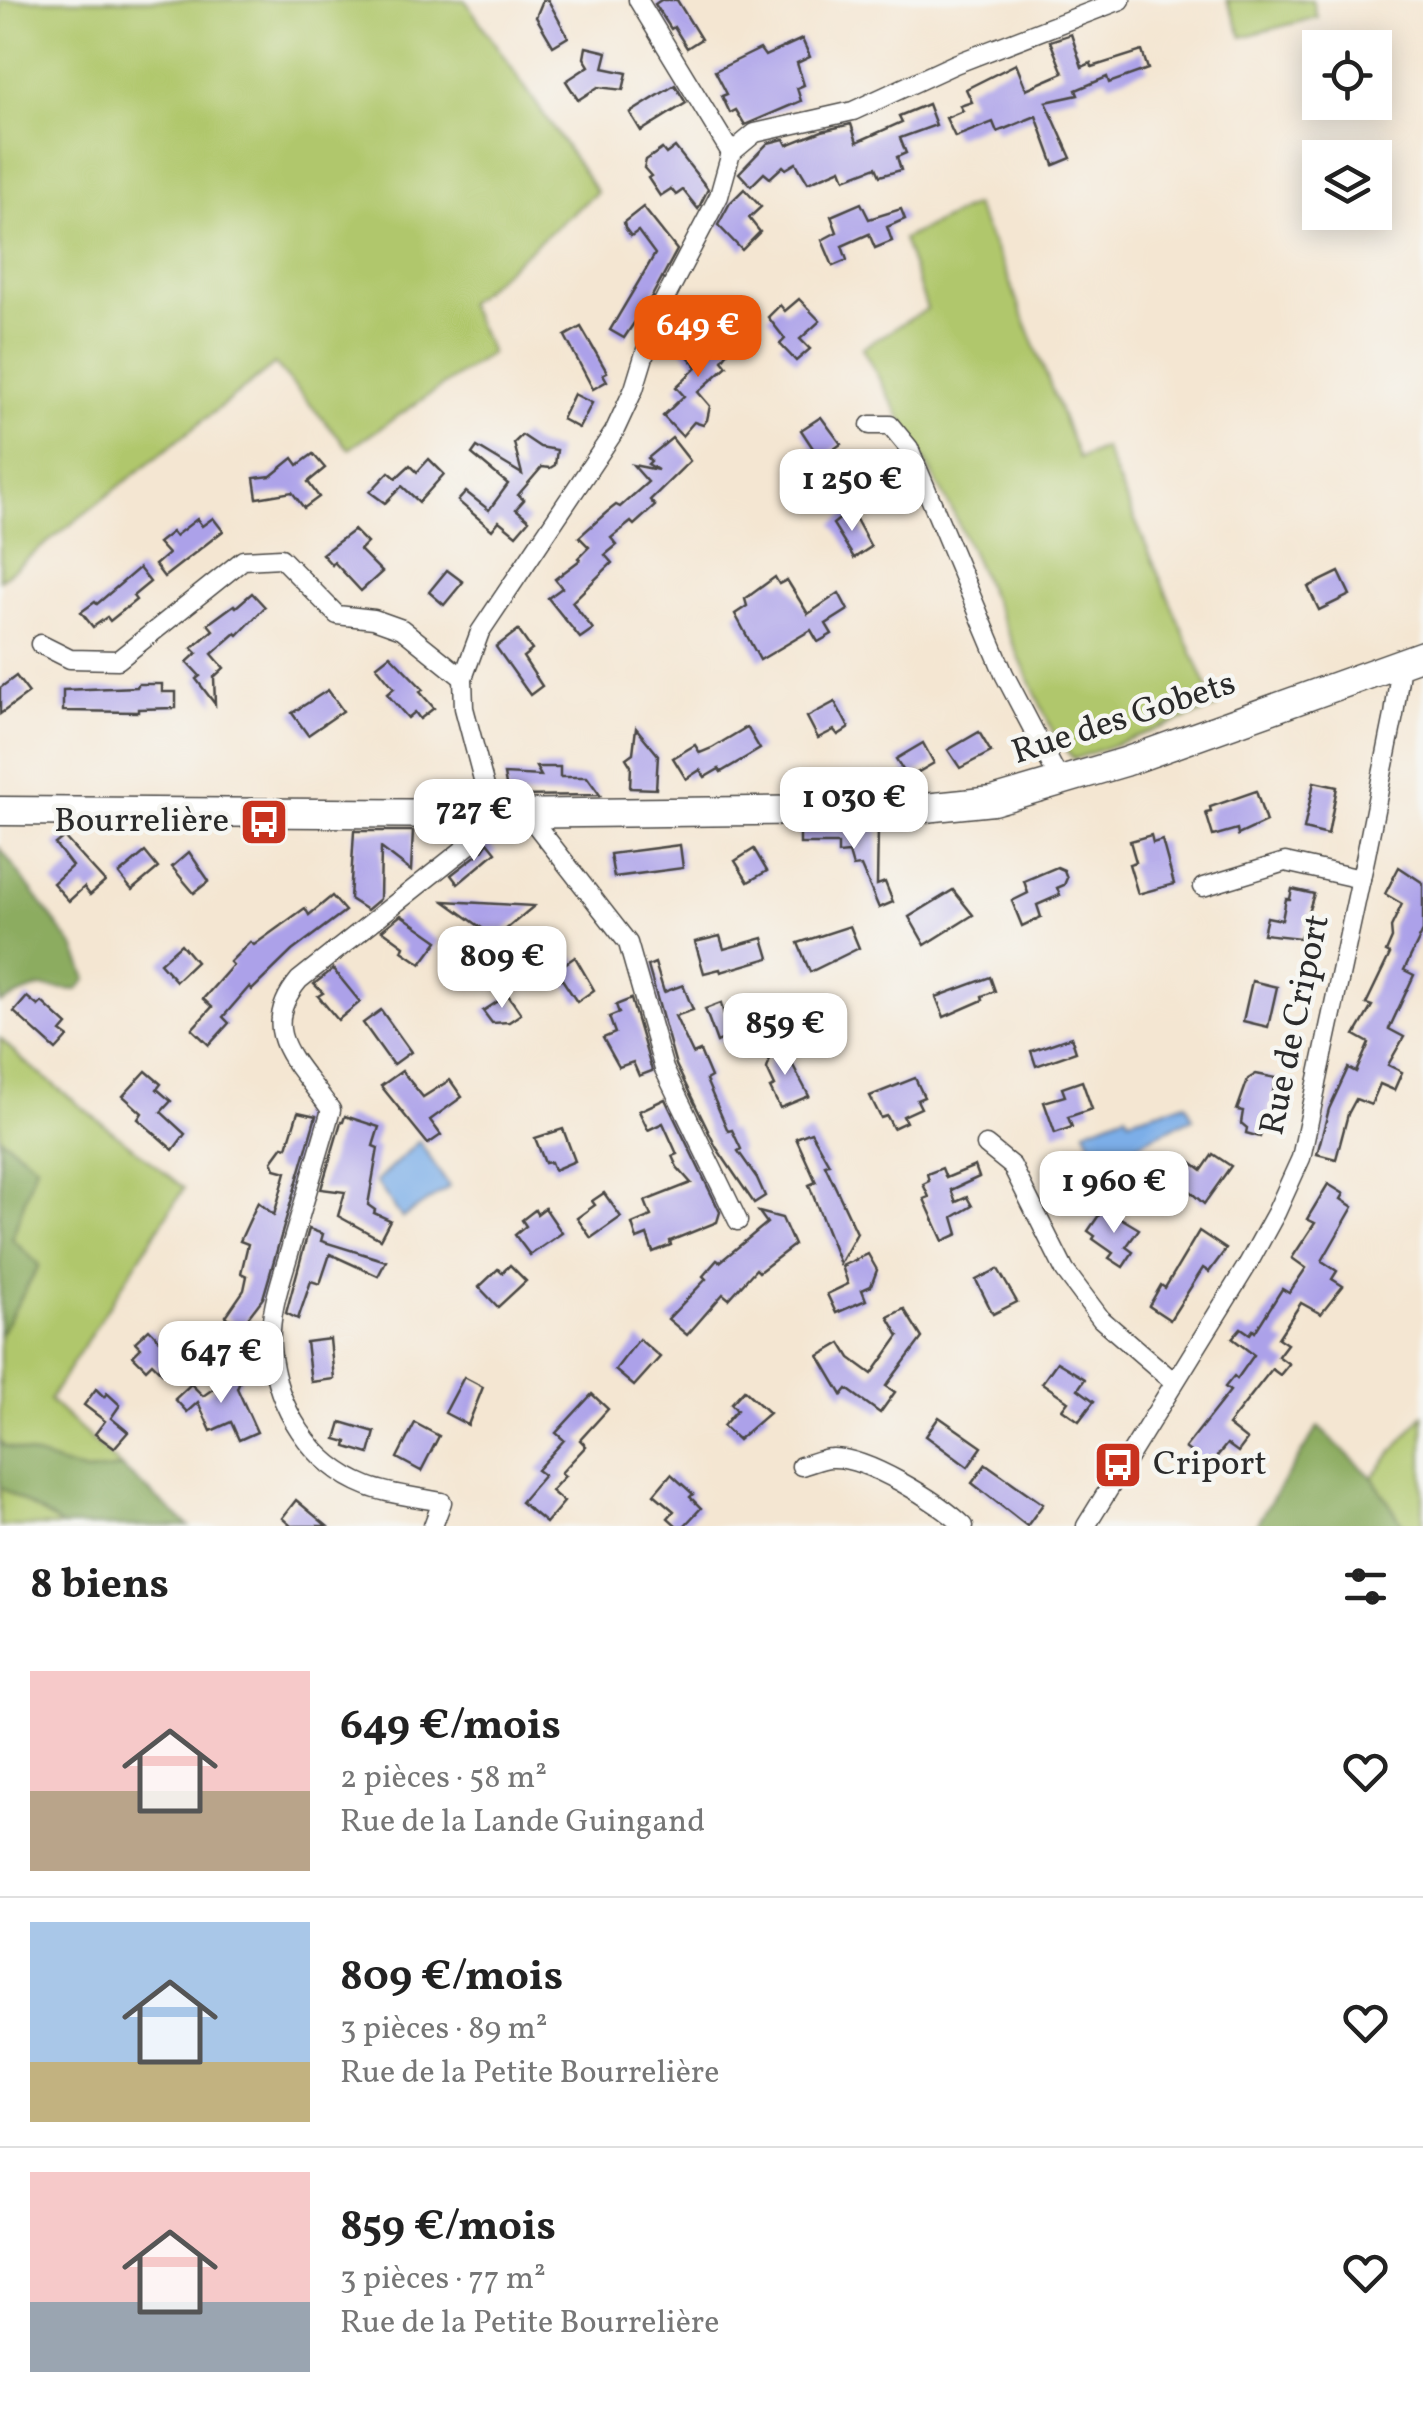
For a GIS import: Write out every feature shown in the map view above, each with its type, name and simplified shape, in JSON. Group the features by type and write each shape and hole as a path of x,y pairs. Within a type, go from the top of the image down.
{"main road":[{"name":"Rue des Gobets","path":"0,811 489,814 915,809 992,801 1125,762 1412,659"}],"street":[{"path":"638,0 730,154"},
{"path":"434,1526 442,1502 368,1486 328,1464 308,1445 291,1418 271,1348 274,1306 331,1110 279,1035 279,1012 286,996 299,980 474,841 489,814 464,708 463,678 480,632 614,432 634,389 657,314 719,196 730,154 755,133 852,111 955,64 1121,0"},
{"path":"870,425 890,425 909,448 1004,674 1060,781"},
{"path":"40,644 70,659 118,660 244,560 282,558 337,614 374,619 402,629 463,678"},
{"name":"Rue de Criport","path":"1086,1526 1266,1230 1300,1158 1394,716 1412,659"},
{"path":"534,813 535,824 628,943 664,1069 738,1221"},
{"path":"1203,887 1285,862 1361,879"},
{"path":"986,1145 1012,1166 1064,1272 1101,1318 1174,1382"},
{"path":"800,1466 833,1458 883,1472 944,1507 964,1526"}],"green space":[{"path":"0,0 465,0 597,192 467,303 491,353 349,449 275,364 0,580"},
{"path":"1227,0 1312,0 1317,17 1242,37"},
{"path":"974,205 1005,270 1079,459 1104,448 1216,708 1074,759 1057,741 953,512 862,348 927,309 903,239"},
{"path":"0,848 75,949 87,979 77,990 39,987 0,1003"},
{"path":"0,1038 21,1059 184,1188 49,1400 122,1468 86,1472 4,1446 0,1440 0,1335 39,1266 12,1239 36,1165 0,1137"},
{"path":"0,1137 36,1165 12,1239 39,1265 0,1335"},
{"path":"1423,1415 1423,1526 1404,1526 1372,1477"},
{"path":"1318,1427 1372,1477 1404,1526 1255,1526"},
{"path":"0,1441 4,1446 86,1472 122,1468 189,1526 63,1526 0,1487"},
{"path":"0,1487 63,1526 0,1526"}],"water":[{"path":"1186,1103 1193,1118 1100,1165 1085,1130 1126,1114 1129,1119"},
{"path":"419,1141 449,1187 402,1218 376,1182"}],"building":[{"path":"543,0 548,0 568,37 553,46 536,17"},
{"path":"677,0 701,39 687,48 655,4"},
{"path":"1071,34 1082,67 1142,51 1148,69 1109,83 1107,77 1076,90 1078,95 1046,102 1071,158 1054,165 1036,116 997,132 993,122 955,137 946,118 972,102 966,89 1016,64 1026,89 1063,73 1050,41"},
{"path":"802,39 810,57 797,63 804,85 797,88 801,101 745,125 736,110 730,113 722,96 727,94 715,71 760,49 765,56"},
{"path":"586,47 607,52 603,68 627,73 623,90 598,87 578,100 566,81 589,66 584,58"},
{"path":"675,85 686,103 641,131 630,113"},
{"path":"928,104 936,125 900,138 906,153 897,157 901,170 880,176 876,167 845,179 841,169 808,183 796,163 786,169 783,166 770,178 764,173 751,186 739,173 768,143 784,139 787,145 851,124 857,142 902,122 899,116"},
{"path":"675,147 708,189 698,209 683,190 676,195 671,189 660,196 644,168 646,160 662,149 666,154"},
{"path":"744,189 761,207 749,218 760,232 742,250 718,225 730,203"},
{"path":"861,203 869,219 901,209 905,219 887,227 892,241 875,248 869,234 842,246 847,260 833,266 822,240 837,232 831,216"},
{"path":"643,207 677,250 624,338 610,330 655,254 638,231 631,236 625,228 624,222"},
{"path":"799,299 820,321 800,339 810,349 796,361 780,344 785,339 768,317 780,305 785,311"},
{"path":"581,327 607,372 603,374 607,381 593,389 565,336"},
{"path":"717,328 733,346 722,360 727,366 698,392 710,406 707,420 703,425 694,422 682,436 663,416 684,396 676,387 697,367 680,347 698,332 704,340"},
{"path":"574,394 592,403 579,428 562,419"},
{"path":"821,417 841,444 820,459 801,430"},
{"path":"522,435 540,447 557,450 555,465 542,467 518,495 524,500 516,509 529,520 516,535 499,521 492,530 458,501 466,492 489,510 508,484 472,454 477,447 522,474 514,443"},
{"path":"672,438 690,461 650,500 655,506 634,525 631,522 611,538 617,545 605,555 612,563 572,602 593,629 580,638 548,598 562,588 555,579 580,560 589,547 579,537 648,482 633,465 658,470 648,464 648,458"},
{"path":"313,454 325,468 308,482 319,497 304,508 292,492 257,498 254,478 271,476 293,458 298,465"},
{"path":"429,459 444,474 419,502 402,486 385,503 370,492 389,472 396,478 410,465 417,472"},
{"path":"851,510 871,547 854,558 833,524"},
{"path":"213,518 223,531 164,577 155,565 168,554 158,543 197,519 202,526"},
{"path":"354,530 367,543 360,550 382,572 361,591 322,554"},
{"path":"139,568 150,582 133,596 136,600 110,621 107,617 93,627 81,612 97,604"},
{"path":"447,570 463,582 444,605 429,592"},
{"path":"1339,572 1350,595 1319,610 1308,587"},
{"path":"775,577 779,584 787,580 808,614 839,593 848,610 826,624 832,634 818,642 811,630 760,660 735,614 747,606 745,599"},
{"path":"252,593 265,607 238,635 212,654 224,668 214,677 215,704 196,679 200,676 187,662 197,653 192,648 213,630 208,624"},
{"path":"518,630 532,650 523,657 542,686 530,695 496,647"},
{"path":"390,655 423,689 420,692 434,708 420,719 415,712 408,718 387,694 394,688 376,666"},
{"path":"16,676 29,693 0,714 0,688"},
{"path":"162,684 162,692 176,692 176,708 63,711 63,690"},
{"path":"328,690 343,711 308,735 292,713"},
{"path":"835,702 849,728 838,735 834,730 818,738 807,717"},
{"path":"747,727 760,749 721,772 719,769 705,777 700,770 686,779 673,758 695,745 700,753 712,748"},
{"path":"636,728 658,755 656,789 630,788 631,766 626,758 633,753"},
{"path":"979,732 991,752 960,768 948,750"},
{"path":"923,743 934,763 908,778 896,759"},
{"path":"536,767 560,767 560,777 587,777 600,795 508,796 504,774 541,776"},
{"path":"1314,782 1337,787 1328,835 1304,829"},
{"path":"1256,791 1266,822 1238,835 1237,829 1213,836 1206,813 1211,812 1210,807"},
{"path":"878,827 877,885 885,882 893,902 879,908 861,866 853,867 849,853 838,854 838,844 800,844 800,828"},
{"path":"354,831 413,831 411,871 381,848 380,899 367,910 350,899"},
{"path":"1151,835 1153,843 1162,840 1174,884 1138,894 1129,864 1136,862 1130,841"},
{"path":"64,837 105,882 90,895 84,887 69,901 53,883 72,866 55,844"},
{"path":"488,842 496,852 458,884 451,875"},
{"path":"680,845 683,868 614,877 610,854"},
{"path":"754,849 767,871 748,882 735,861"},
{"path":"145,852 158,868 132,890 119,874"},
{"path":"189,852 209,881 194,893 172,867"},
{"path":"1057,867 1064,870 1067,878 1057,888 1060,895 1037,905 1041,917 1022,926 1012,901 1028,893 1024,881"},
{"path":"1399,867 1423,883 1423,931 1404,970 1414,975 1389,1029 1404,1037 1388,1065 1402,1072 1394,1090 1380,1084 1371,1105 1356,1099 1336,1159 1317,1154 1329,1109 1348,1068 1356,1072 1369,1043 1355,1035 1372,1006 1366,1004 1390,954 1386,952 1392,938 1391,927 1402,904 1385,894"},
{"path":"1292,889 1314,894 1300,938 1263,934 1267,917 1282,920"},
{"path":"953,890 973,915 925,945 909,917"},
{"path":"332,896 345,911 292,951 252,990 249,987 223,1017 229,1023 209,1045 192,1029 212,1007 203,999 233,965 230,962 250,942 254,945 305,908 309,915"},
{"path":"444,901 534,906 504,931 486,931"},
{"path":"401,915 438,941 421,964 382,930"},
{"path":"850,926 859,948 810,972 798,943"},
{"path":"720,936 724,949 763,938 769,958 704,973 695,942"},
{"path":"181,944 196,962 176,981 160,963"},
{"path":"575,957 594,990 577,1002 556,970"},
{"path":"655,963 664,992 683,985 693,1010 675,1016 693,1054 700,1051 711,1077 706,1080 728,1131 732,1130 741,1149 738,1151 765,1196 754,1203 716,1147 676,1065 648,966"},
{"path":"333,969 360,1002 338,1020 318,996 323,993 314,984"},
{"path":"990,977 995,991 944,1017 936,997"},
{"path":"1252,981 1277,987 1268,1027 1243,1021"},
{"path":"508,995 521,1014 509,1022 492,1023 483,1011"},
{"path":"27,997 38,1006 42,1002 67,1025 61,1032 68,1037 56,1050 14,1012"},
{"path":"631,999 652,1071 639,1076 633,1062 619,1067 603,1038 615,1033 609,1017 619,1013 616,1005"},
{"path":"721,1003 729,1036 717,1042 705,1009"},
{"path":"381,1010 411,1052 393,1065 363,1023"},
{"path":"777,1035 809,1096 780,1108 770,1088 775,1086 767,1069"},
{"path":"1071,1037 1076,1052 1036,1066 1031,1051"},
{"path":"146,1071 161,1084 157,1089 171,1101 161,1112 185,1134 173,1150 138,1119 142,1113 123,1096"},
{"path":"402,1071 423,1097 450,1080 462,1097 430,1120 441,1135 428,1144 381,1086"},
{"path":"1256,1074 1276,1078 1260,1137 1246,1133 1247,1128 1241,1123 1243,1111 1237,1110 1248,1079"},
{"path":"915,1078 924,1097 917,1100 921,1108 903,1116 906,1122 893,1128 887,1116 881,1118 870,1096"},
{"path":"1082,1081 1092,1109 1068,1117 1072,1127 1055,1133 1044,1102 1065,1096 1062,1088"},
{"path":"665,1099 720,1212 717,1222 653,1252 647,1235 637,1239 632,1224 651,1216 645,1201 691,1183 677,1167 672,1156 677,1154 663,1123 648,1130 639,1111"},
{"path":"298,1112 316,1116 263,1298 240,1328 226,1316 244,1290 247,1276 241,1273 248,1244 240,1241 258,1202 274,1215 286,1172 275,1169 272,1161 283,1146 287,1147"},
{"path":"345,1116 379,1127 373,1146 378,1148 368,1205 374,1213 390,1220 380,1239 338,1216 345,1192 321,1189"},
{"path":"563,1129 575,1161 554,1170 551,1162 545,1163 535,1138"},
{"path":"811,1132 829,1164 825,1165 857,1233 840,1264 809,1185 816,1182 796,1138"},
{"path":"1213,1154 1231,1166 1204,1204 1176,1179 1190,1161 1202,1170"},
{"path":"975,1166 979,1177 951,1190 956,1202 967,1197 972,1206 953,1217 958,1234 943,1241 924,1199 929,1197 923,1184 929,1181 927,1174 942,1168 946,1178"},
{"path":"1328,1184 1344,1194 1341,1199 1353,1207 1322,1261 1337,1271 1332,1279 1343,1286 1321,1314 1301,1303 1278,1338 1287,1344 1278,1356 1289,1364 1280,1375 1272,1369 1228,1425 1247,1440 1238,1452 1227,1444 1209,1466 1185,1448 1230,1391 1225,1387 1234,1376 1237,1379 1254,1355 1232,1338 1241,1328 1250,1334 1255,1332 1282,1289 1289,1293 1306,1268 1292,1258 1315,1223 1307,1219"},
{"path":"604,1193 621,1217 591,1238 577,1218"},
{"path":"545,1208 562,1233 530,1255 515,1235 526,1226 522,1220"},
{"path":"1104,1208 1139,1229 1126,1247 1133,1252 1123,1267 1109,1258 1113,1253 1088,1231"},
{"path":"759,1212 782,1218 794,1245 759,1272 756,1269 729,1299 723,1294 687,1335 668,1319 706,1279 703,1276 717,1260 720,1262 767,1223"},
{"path":"309,1229 323,1234 321,1241 386,1261 378,1276 330,1254 320,1284 311,1281 298,1319 286,1313"},
{"path":"1199,1231 1226,1249 1209,1272 1203,1268 1170,1320 1149,1306 1161,1285 1165,1288"},
{"path":"868,1254 877,1270 871,1286 862,1290 866,1300 836,1313 827,1294 848,1284 842,1266"},
{"path":"510,1265 526,1281 498,1307 479,1287 498,1269 502,1273"},
{"path":"998,1269 1017,1302 993,1314 976,1280"},
{"path":"904,1309 922,1338 886,1386 895,1392 880,1413 847,1389 842,1395 819,1356 841,1343 850,1358 872,1374 899,1336 888,1317"},
{"path":"149,1329 177,1358 177,1368 168,1367 162,1373 152,1363 146,1369 133,1356 141,1348 135,1342"},
{"path":"330,1339 334,1379 311,1382 306,1342"},
{"path":"639,1339 660,1357 634,1386 615,1370"},
{"path":"1057,1362 1085,1379 1078,1389 1094,1401 1079,1421 1062,1409 1068,1401 1042,1383"},
{"path":"246,1366 237,1388 257,1432 239,1440 231,1422 211,1431 198,1402 187,1412 175,1399 191,1384 203,1396"},
{"path":"464,1377 483,1387 468,1425 445,1413"},
{"path":"96,1389 120,1405 111,1418 128,1432 114,1448 95,1434 105,1421 84,1405"},
{"path":"744,1390 769,1413 738,1440 723,1426 737,1410 731,1404"},
{"path":"592,1394 608,1409 580,1440 586,1446 561,1473 565,1476 551,1491 564,1502 546,1523 521,1502 544,1475 537,1470 564,1440 556,1433"},
{"path":"939,1417 982,1447 968,1467 926,1436"},
{"path":"341,1422 375,1432 369,1454 346,1447 347,1442 336,1439"},
{"path":"415,1423 439,1436 421,1471 397,1458"},
{"path":"986,1464 1043,1504 1027,1526 972,1483"},
{"path":"671,1474 693,1494 690,1497 701,1508 684,1526 677,1526 668,1518 674,1511 654,1494"},
{"path":"296,1500 327,1526 291,1526 282,1518"}],"place":[{"name":"Bourrelière","path":"264,822"},
{"name":"Criport","path":"1118,1465"}]}
